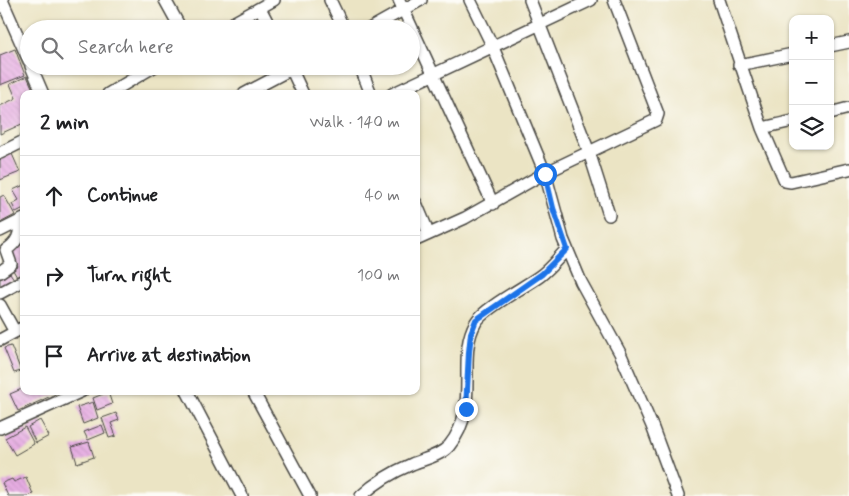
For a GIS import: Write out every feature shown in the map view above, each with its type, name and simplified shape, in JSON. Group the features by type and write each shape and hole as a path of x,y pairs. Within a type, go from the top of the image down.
{"street":[{"path":"2,0 20,41"},
{"path":"165,0 176,20"},
{"path":"238,20 274,0"},
{"path":"330,0 340,20"},
{"path":"381,20 401,5 421,0"},
{"path":"470,0 492,45 545,174 553,208 567,249 582,282 620,353 652,426 678,496"},
{"path":"530,0 589,152 609,215"},
{"path":"400,90 432,73 591,0"},
{"path":"420,238 492,204 589,152 654,122 658,117 640,62 614,0"},
{"path":"719,0 739,65 762,128 787,182 849,169"},
{"path":"401,5 408,20"},
{"path":"260,8 266,20"},
{"path":"834,45 849,42"},
{"path":"420,47 492,204"},
{"path":"739,65 789,55"},
{"path":"35,75 41,90"},
{"path":"115,90 140,75"},
{"path":"251,90 278,75"},
{"path":"296,75 302,90"},
{"path":"364,75 369,90"},
{"path":"834,112 849,108"},
{"path":"762,128 789,122"},
{"path":"0,153 20,143"},
{"path":"420,213 429,234"},
{"path":"0,231 20,221"},
{"path":"0,272 11,264 6,250 15,244 20,234"},
{"path":"361,496 376,482 411,465 434,457 448,447 460,429 466,409 471,333 476,320 542,274 567,249"},
{"path":"0,293 20,282"},
{"path":"0,305 19,329 0,340"},
{"path":"0,428 73,395"},
{"path":"188,395 242,496"},
{"path":"255,395 310,496"}],"building":[{"path":"15,49 20,62 20,75 25,75 0,85 0,55"},
{"path":"27,76 33,90 20,90 20,125 0,134 0,106 16,98 10,84"},
{"path":"12,154 20,172 0,180 0,159"},
{"path":"20,187 20,210 16,212 12,204 19,200 13,190"},
{"path":"4,195 15,215 0,223 0,197"},
{"path":"20,245 20,278 18,279 13,270 18,267 9,252"},
{"path":"10,273 14,279 0,287 0,279"},
{"path":"11,346 20,371 14,373 4,348"},
{"path":"20,390 20,395 53,395 18,411 10,394"},
{"path":"100,395 109,395 112,404 97,410 93,398"},
{"path":"93,402 98,418 83,424 77,407"},
{"path":"116,413 119,420 111,423 116,436 109,438 102,418"},
{"path":"40,420 49,436 36,443 28,427"},
{"path":"102,425 105,433 88,440 84,432"},
{"path":"25,427 34,444 15,455 5,438"},
{"path":"89,442 94,457 77,463 72,447"},
{"path":"26,477 33,494 27,496 8,496 2,483 12,479 14,482"}],"route":[{"path":"466,409 471,333 476,320 542,274 567,249 562,239 545,174"}]}
